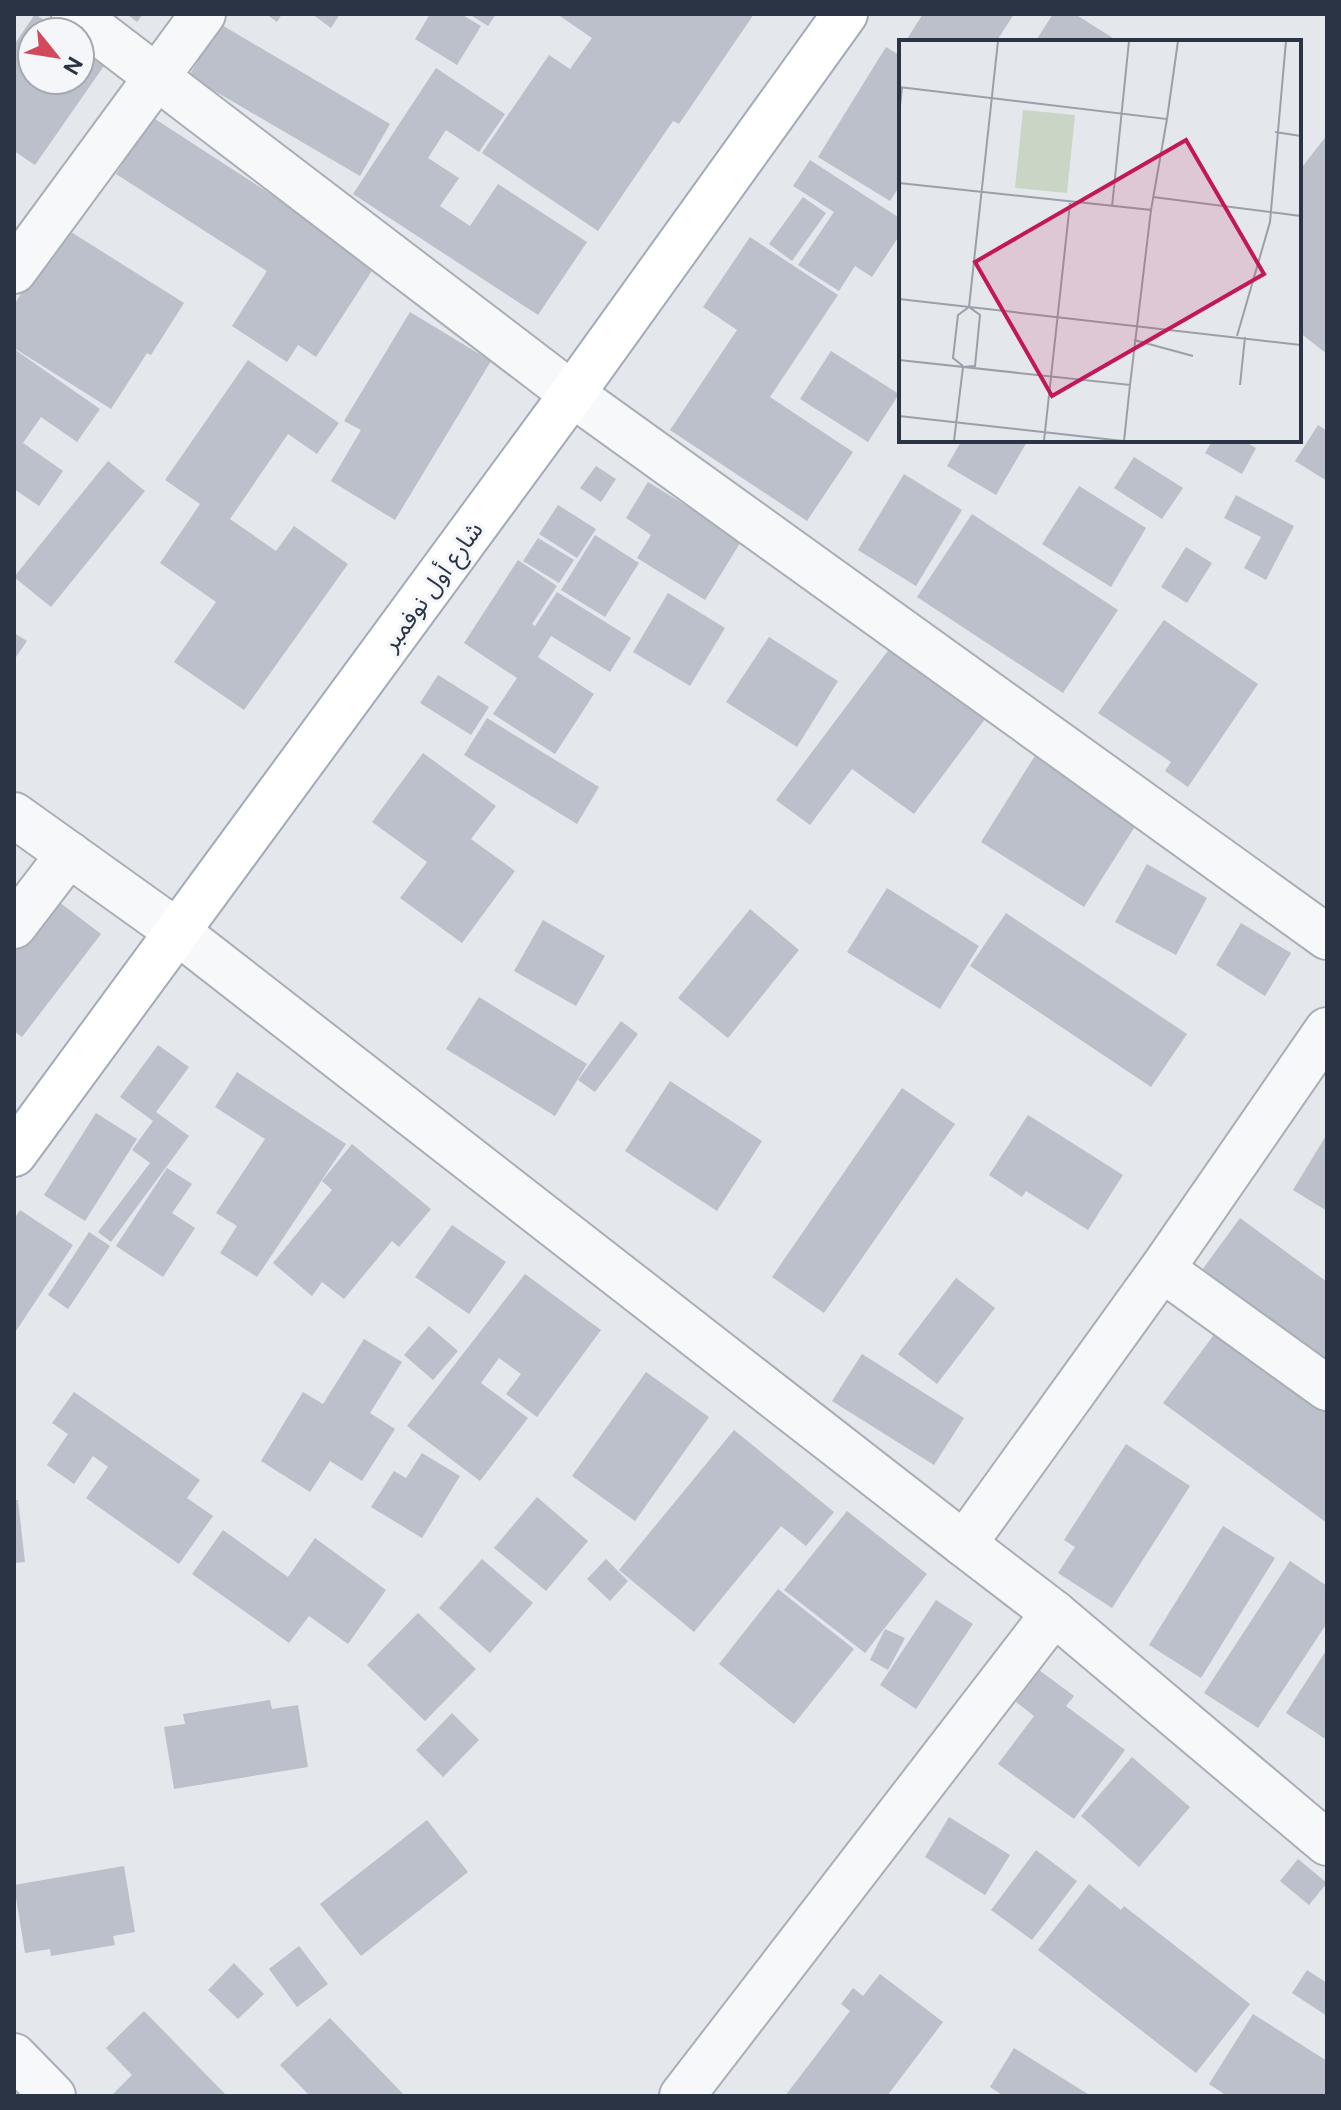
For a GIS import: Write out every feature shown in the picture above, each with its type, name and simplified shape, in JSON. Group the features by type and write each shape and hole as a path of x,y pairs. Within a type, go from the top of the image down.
{"main road":[{"name":"شارع أول نوفمبر","path":"14,1154 572,394 845,14"}],"street":[{"path":"74,14 159,75 572,394 1327,937"},
{"path":"14,271 203,14"},
{"path":"14,815 179,933 1054,1613 1327,1843"},
{"path":"14,926 69,854"},
{"path":"964,1544 1162,1269 1327,1030"},
{"path":"1162,1269 1327,1388"},
{"path":"682,2096 1054,1613"},
{"path":"14,2056 53,2096"}],"building":[{"path":"127,14 143,14 137,22"},
{"path":"266,14 282,14 277,22"},
{"path":"312,14 340,14 331,28"},
{"path":"430,14 461,14 481,26 457,65 415,39"},
{"path":"469,14 496,14 488,26"},
{"path":"557,14 754,14 679,124 673,121 598,231 482,153 549,55 570,69 592,38"},
{"path":"923,14 1014,14 997,40 906,40"},
{"path":"1053,14 1075,14 1116,40 1036,40"},
{"path":"220,24 390,124 360,176 189,76"},
{"path":"16,42 16,96 83,96 35,165 14,151"},
{"path":"886,47 899,55 899,187 890,201 818,157"},
{"path":"96,56 106,63 96,77"},
{"path":"436,68 505,114 479,152 446,130 428,158 459,178 440,206 470,226 498,184 587,242 538,315 353,194"},
{"path":"152,117 377,263 316,357 298,345 287,362 232,326 267,271 116,174"},
{"path":"1327,135 1327,354 1301,334 1301,168"},
{"path":"810,160 899,218 899,236 872,277 855,266 839,291 798,265 834,212 793,186"},
{"path":"803,197 826,213 792,261 769,244"},
{"path":"63,227 184,303 111,409 14,348 14,305"},
{"path":"750,237 838,295 770,397 853,452 807,521 670,430 737,330 703,307"},
{"path":"410,312 491,361 395,520 331,481 361,430 344,421"},
{"path":"14,349 100,409 77,442 41,417 23,443 63,471 39,506 14,489"},
{"path":"831,351 899,394 868,442 800,399"},
{"path":"248,360 339,423 317,454 288,434 230,519 276,551 294,526 348,564 244,710 174,662 216,602 160,563 200,504 165,480"},
{"path":"1318,425 1327,431 1327,481 1295,461"},
{"path":"961,442 1027,442 996,495 947,466"},
{"path":"1212,442 1246,442 1256,448 1242,474 1205,453"},
{"path":"1134,457 1183,488 1162,519 1114,488"},
{"path":"108,461 145,491 51,607 14,577"},
{"path":"596,466 616,479 601,502 580,488"},
{"path":"904,474 962,510 916,586 858,550"},
{"path":"648,482 742,540 705,600 637,558 651,535 626,518"},
{"path":"1079,486 1146,528 1111,587 1042,544"},
{"path":"1236,495 1294,526 1266,580 1244,568 1261,537 1224,518"},
{"path":"558,505 596,529 577,558 539,534"},
{"path":"972,514 1118,610 1063,693 917,597"},
{"path":"595,535 639,563 605,617 561,590"},
{"path":"538,538 574,560 559,583 523,561"},
{"path":"1186,547 1212,563 1187,603 1161,587"},
{"path":"518,560 557,586 532,624 535,626 557,592 631,638 610,672 551,636 538,657 594,694 555,754 493,714 517,678 464,643"},
{"path":"668,593 725,628 690,686 633,652"},
{"path":"1164,620 1258,684 1188,787 1165,771 1171,762 1098,713"},
{"path":"14,633 27,641 14,660"},
{"path":"769,637 838,681 797,747 726,702"},
{"path":"890,648 985,719 914,814 852,769 810,825 776,800"},
{"path":"438,675 489,707 471,735 420,703"},
{"path":"487,718 599,787 577,824 464,755"},
{"path":"423,753 496,806 471,839 515,871 462,943 400,898 427,862 372,822"},
{"path":"1036,754 1139,820 1084,907 981,842"},
{"path":"1147,864 1207,898 1176,955 1115,922"},
{"path":"887,888 979,946 940,1009 847,952"},
{"path":"46,892 101,934 22,1037 14,1031 14,934"},
{"path":"750,909 799,950 728,1038 678,998"},
{"path":"1006,913 1187,1034 1151,1087 970,966"},
{"path":"543,920 605,956 576,1006 514,971"},
{"path":"1241,923 1291,953 1265,996 1216,965"},
{"path":"479,997 587,1064 555,1116 446,1049"},
{"path":"621,1021 638,1034 595,1092 578,1080"},
{"path":"158,1045 189,1067 156,1112 189,1136 111,1242 98,1232 150,1163 132,1150 153,1121 120,1097"},
{"path":"237,1072 346,1144 257,1277 220,1253 237,1226 216,1213 265,1139 215,1107"},
{"path":"670,1081 762,1141 717,1211 625,1151"},
{"path":"902,1088 955,1124 824,1313 772,1277"},
{"path":"96,1113 137,1139 85,1221 44,1195"},
{"path":"1028,1115 1123,1175 1088,1230 1026,1191 1022,1197 989,1175"},
{"path":"1327,1134 1327,1211 1293,1190"},
{"path":"352,1144 431,1209 399,1247 392,1241 344,1299 322,1282 312,1296 273,1263 332,1190 322,1181"},
{"path":"167,1168 192,1184 172,1213 195,1228 163,1277 116,1246"},
{"path":"20,1210 73,1245 14,1334 14,1219"},
{"path":"1240,1218 1327,1282 1327,1371 1197,1277"},
{"path":"452,1225 506,1262 469,1314 415,1277"},
{"path":"89,1232 110,1246 68,1309 48,1295"},
{"path":"525,1274 601,1330 537,1417 506,1394 521,1374 499,1358 481,1383 528,1418 480,1481 407,1426"},
{"path":"956,1278 995,1308 937,1384 898,1354"},
{"path":"429,1326 458,1351 433,1380 404,1355"},
{"path":"1216,1332 1327,1413 1327,1523 1163,1403"},
{"path":"364,1339 402,1362 370,1413 395,1429 362,1481 330,1461 310,1492 261,1461 303,1392 323,1404"},
{"path":"862,1354 964,1418 934,1465 832,1401"},
{"path":"646,1372 709,1417 635,1521 572,1476"},
{"path":"74,1392 200,1480 187,1498 213,1516 179,1564 86,1498 108,1467 93,1456 74,1484 47,1465 68,1434 52,1423"},
{"path":"734,1430 834,1512 806,1546 781,1526 694,1632 619,1570"},
{"path":"1126,1444 1190,1486 1112,1608 1058,1573 1075,1547 1064,1540"},
{"path":"422,1453 460,1476 422,1538 371,1507 394,1471 406,1478"},
{"path":"537,1497 588,1541 546,1591 494,1548"},
{"path":"14,1500 18,1500 25,1562 14,1563"},
{"path":"847,1511 927,1574 865,1653 784,1590"},
{"path":"1223,1526 1275,1558 1201,1678 1149,1645"},
{"path":"223,1530 288,1577 315,1538 386,1590 348,1644 309,1616 289,1643 192,1574"},
{"path":"482,1559 533,1603 490,1653 439,1608"},
{"path":"606,1559 628,1581 610,1601 587,1579"},
{"path":"1290,1561 1327,1586 1327,1623 1258,1728 1204,1693"},
{"path":"778,1589 854,1649 794,1724 719,1664"},
{"path":"936,1600 973,1624 916,1709 880,1685"},
{"path":"418,1613 476,1669 425,1721 367,1665"},
{"path":"885,1629 905,1638 888,1670 870,1660"},
{"path":"1327,1649 1327,1740 1286,1713"},
{"path":"1039,1670 1074,1696 1066,1706 1125,1750 1074,1819 998,1764 1034,1716 1016,1702"},
{"path":"270,1700 272,1709 298,1705 308,1767 174,1789 164,1727 185,1724 183,1714"},
{"path":"452,1713 479,1740 443,1777 416,1750"},
{"path":"1132,1757 1190,1807 1139,1867 1081,1816"},
{"path":"949,1817 1010,1855 985,1895 925,1857"},
{"path":"427,1820 468,1872 361,1956 320,1904"},
{"path":"1036,1850 1077,1881 1032,1940 991,1910"},
{"path":"1298,1859 1327,1883 1309,1905 1280,1881"},
{"path":"124,1866 135,1932 113,1936 115,1945 51,1956 50,1949 25,1953 14,1885"},
{"path":"1089,1884 1121,1910 1124,1906 1250,2004 1196,2073 1038,1950"},
{"path":"299,1946 328,1984 297,2007 269,1969"},
{"path":"234,1963 264,1994 238,2019 208,1990"},
{"path":"1307,1970 1327,1983 1327,2016 1292,1993"},
{"path":"880,1974 943,2022 887,2096 785,2096 850,2011 841,2004 853,1988 863,1996"},
{"path":"144,2011 227,2096 111,2096 132,2075 106,2048"},
{"path":"1253,2014 1327,2061 1327,2091 1324,2096 1227,2096 1209,2084"},
{"path":"330,2018 405,2096 310,2096 280,2065"},
{"path":"1014,2048 1091,2096 1004,2096 990,2087"}]}
